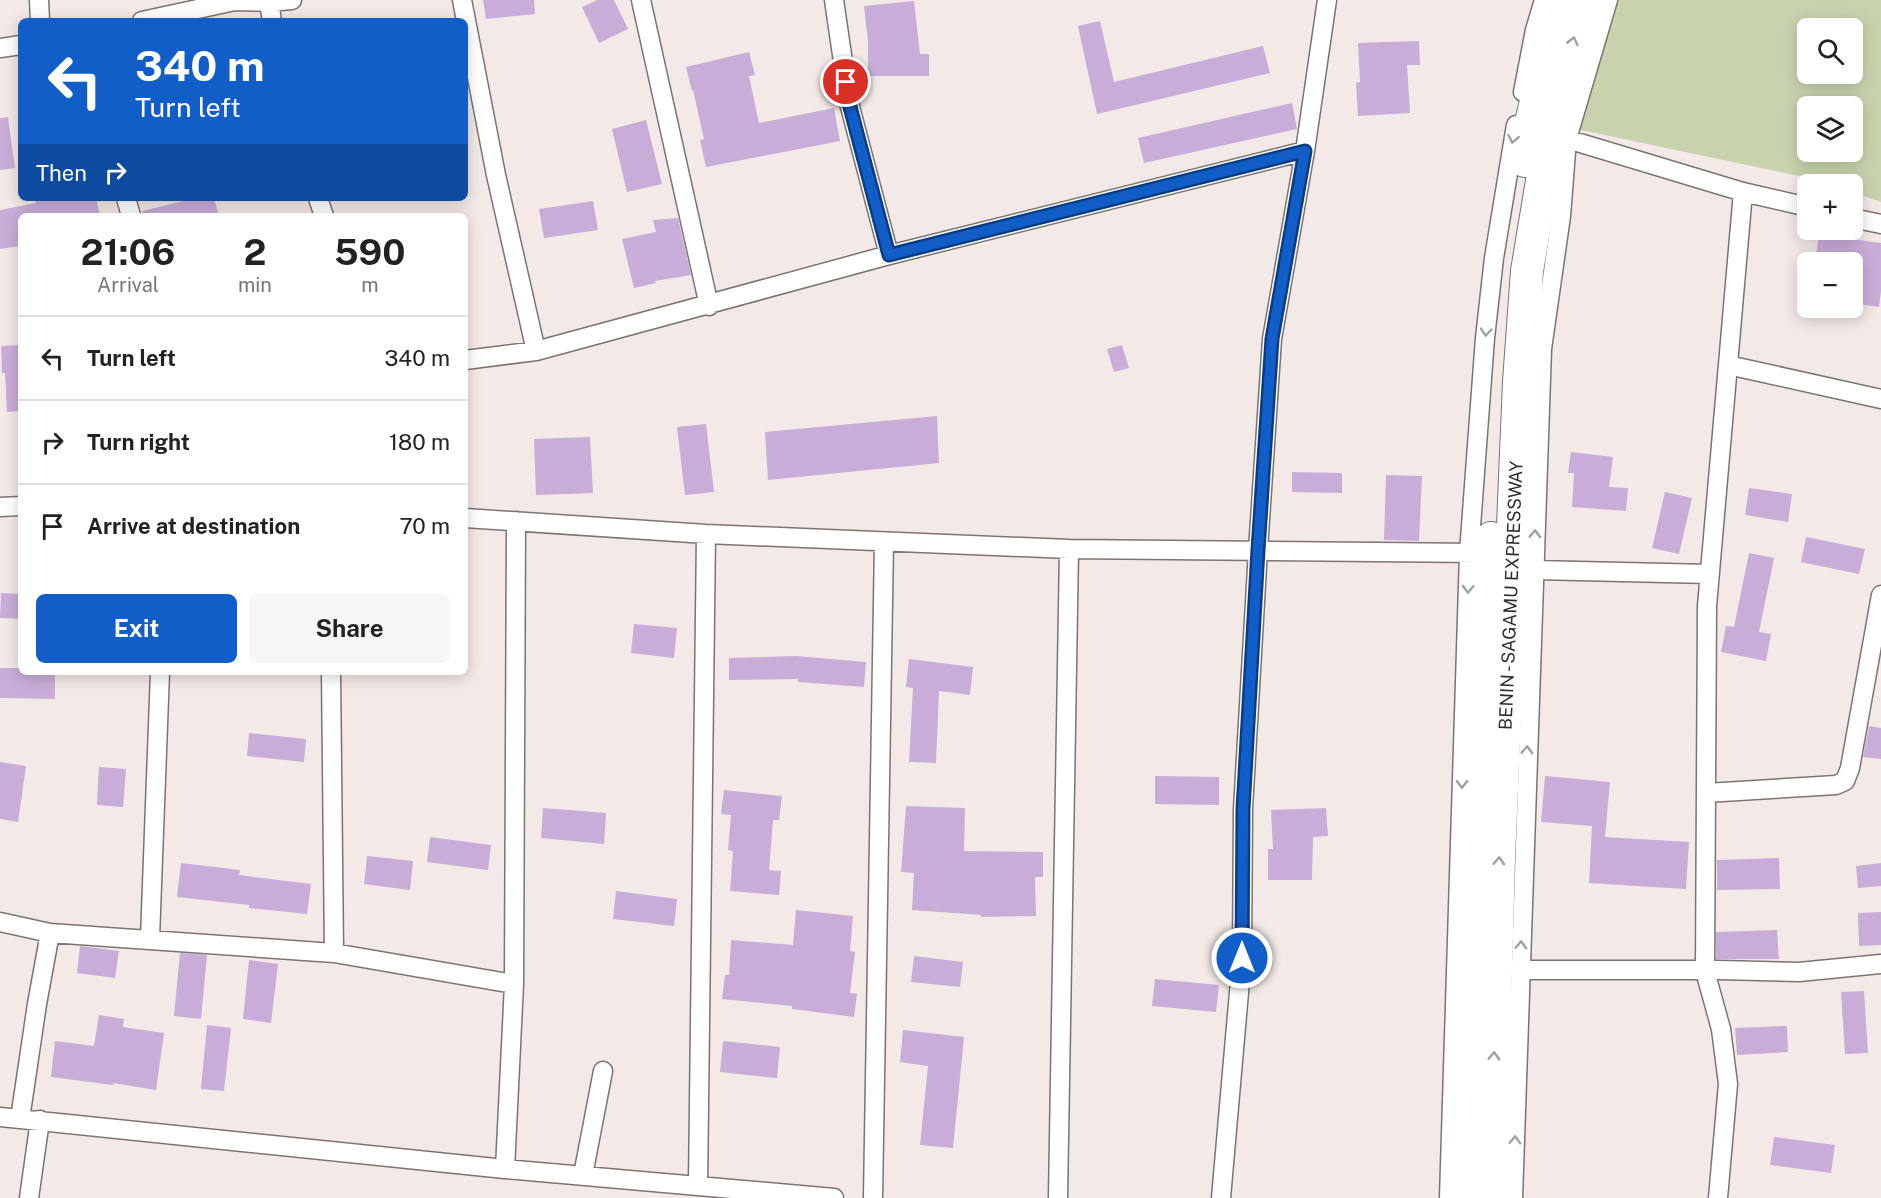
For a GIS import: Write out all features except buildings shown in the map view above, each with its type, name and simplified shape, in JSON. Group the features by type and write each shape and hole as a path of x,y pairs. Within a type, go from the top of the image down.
{"highway":[{"path":"1466,1198 1482,699 1480,553 1509,380 1501,340 1514,230 1532,123 1558,0"},
{"name":"BENIN - SAGAMU EXPRESSWAY","path":"1490,1198 1509,380 1545,163 1583,0"}],"street":[{"path":"39,0 40,18"},
{"path":"155,18 235,0 269,2 292,0"},
{"path":"462,0 465,18"},
{"path":"641,0 708,306"},
{"path":"834,0 849,103 889,255"},
{"path":"1221,1198 1242,958 1243,809 1272,339 1305,151 1327,0"},
{"path":"1449,1198 1480,553 1485,339 1494,258 1509,160 1535,30 1544,0"},
{"path":"1513,1198 1542,349 1561,216 1567,139 1608,0"},
{"path":"269,2 272,18"},
{"path":"468,31 496,175 536,351"},
{"path":"0,48 18,45"},
{"path":"1567,139 1743,192 1797,204"},
{"path":"468,360 536,351 889,255 1305,151"},
{"path":"1718,1198 1728,1084 1721,1029 1705,971 1707,606 1743,192"},
{"path":"1863,220 1881,224"},
{"path":"1728,365 1881,399"},
{"path":"0,507 18,506"},
{"path":"468,518 706,534 1069,549 1480,553"},
{"path":"505,1168 514,984 516,521"},
{"path":"698,1186 706,534"},
{"path":"873,1198 885,542"},
{"path":"1058,1198 1069,549"},
{"path":"1534,570 1710,574"},
{"path":"1706,794 1836,785 1845,781 1850,768 1881,595"},
{"path":"150,939 160,675"},
{"path":"332,675 334,953"},
{"path":"0,922 50,933 334,953 514,984"},
{"path":"20,1119 50,933"},
{"path":"1520,970 1799,972 1881,964"},
{"path":"583,1175 603,1071"},
{"path":"0,1117 505,1168 834,1198"},
{"path":"29,1198 40,1120"}],"green space":[{"path":"1595,0 1881,0 1881,202 1863,196 1863,174 1797,176 1567,127"}],"route":[{"path":"846,82 849,103 889,255 1305,151 1272,339 1243,809 1242,958"}]}
